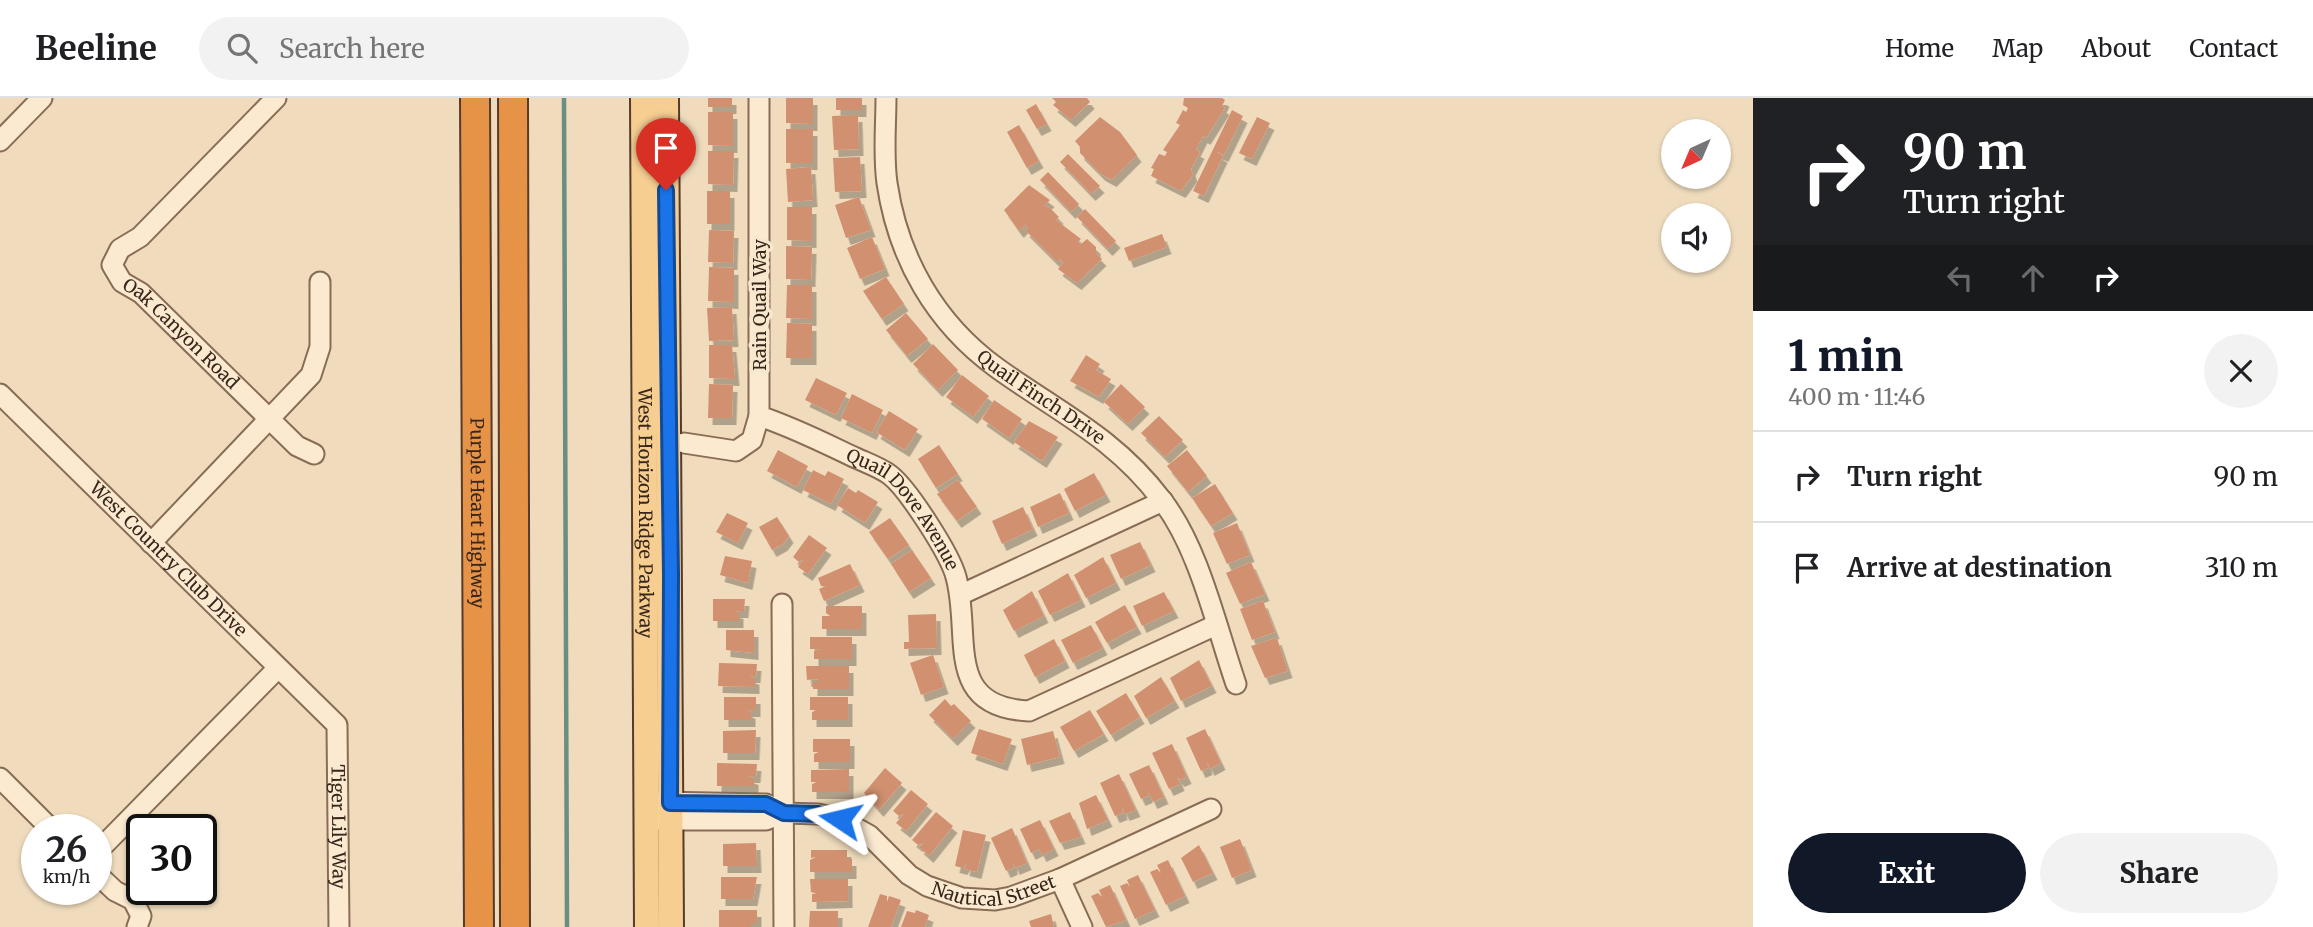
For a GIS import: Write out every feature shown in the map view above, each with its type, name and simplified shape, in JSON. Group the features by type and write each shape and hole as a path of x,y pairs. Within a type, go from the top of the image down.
{"highway":[{"name":"Purple Heart Highway","path":"475,98 479,927"},
{"name":"Purple Heart Highway","path":"513,98 515,927"}],"main road":[{"name":"West Horizon Ridge Parkway","path":"643,98 644,492 658,811 671,927"},
{"name":"West Horizon Ridge Parkway","path":"647,927 658,811 676,444 667,421 666,98"},
{"path":"644,492 654,460 676,444"}],"street":[{"path":"0,141 42,98"},
{"name":"Oak Canyon Road","path":"271,420 141,293 122,282 112,265 120,249 140,237 275,98"},
{"name":"Rain Quail Way","path":"676,444 736,451 752,440 759,416 759,98"},
{"name":"Quail Finch Drive","path":"886,98 886,180 895,225 908,262 934,305 963,340 996,368 1116,448 1163,501 1193,557 1236,684"},
{"path":"151,543 301,390 318,361 320,282"},
{"name":"West Country Club Drive","path":"0,394 337,725"},
{"name":"Quail Dove Avenue","path":"759,416 790,426 890,475 906,493 951,561 960,595 965,665 972,687 985,699 1005,710 1029,711 1216,625"},
{"path":"271,420 297,446 314,454"},
{"path":"960,595 1163,501"},
{"path":"782,604 784,927"},
{"path":"112,837 278,667"},
{"name":"Tiger Lily Way","path":"337,725 339,927"},
{"path":"0,778 36,814"},
{"name":"Nautical Street","path":"658,811 766,820 784,813 818,814 840,819 869,835 918,881 944,894 995,900 1060,879 1211,808"},
{"path":"1060,879 1082,927"},
{"path":"112,888 134,900 139,921"}],"building":[{"path":"708,98 732,98 732,107 708,107"},
{"path":"786,98 813,98 813,124 786,123"},
{"path":"836,98 862,98 862,110 836,110"},
{"path":"1052,98 1087,98 1090,102 1071,120 1053,105 1056,102"},
{"path":"1184,98 1222,98 1225,100 1222,106 1225,108 1206,138 1203,136 1196,150 1200,152 1191,169 1193,175 1181,191 1151,176 1154,169 1151,168 1159,154 1165,156 1167,152 1163,150 1180,125 1176,123 1183,110 1186,112 1188,108 1183,105"},
{"path":"1036,104 1047,124 1037,129 1026,110"},
{"path":"1232,110 1243,116 1224,155 1217,152 1223,156 1204,196 1193,191"},
{"path":"708,112 733,112 733,146 708,145"},
{"path":"858,115 859,149 834,150 832,116"},
{"path":"1100,117 1120,132 1137,155 1112,180 1101,174 1080,153 1080,147 1075,141"},
{"path":"1257,117 1270,123 1252,159 1239,153"},
{"path":"1019,125 1039,161 1027,168 1007,132"},
{"path":"786,129 813,129 813,163 786,163"},
{"path":"708,151 734,151 733,185 708,184"},
{"path":"1068,154 1100,186 1091,194 1060,162"},
{"path":"860,157 862,191 835,192 833,158"},
{"path":"811,167 813,200 788,202 786,169"},
{"path":"1048,172 1079,204 1071,212 1040,180"},
{"path":"1029,185 1050,200 1044,206 1049,207 1059,217 1056,220 1081,239 1078,242 1081,244 1087,239 1096,247 1096,253 1102,259 1077,283 1058,269 1063,263 1060,259 1057,262 1025,230 1028,228 1025,225 1019,231 1004,210"},
{"path":"707,191 730,191 730,224 707,224"},
{"path":"859,197 871,230 846,238 835,205"},
{"path":"787,207 812,207 812,241 787,240"},
{"path":"1085,209 1116,241 1108,249 1077,217"},
{"path":"709,230 734,231 733,263 708,262"},
{"path":"1162,234 1167,247 1129,261 1124,248"},
{"path":"872,237 885,269 860,279 847,248"},
{"path":"786,246 812,247 811,280 786,279"},
{"path":"709,267 734,268 734,302 708,301"},
{"path":"886,277 904,304 882,319 863,291"},
{"path":"787,285 812,285 812,319 786,318"},
{"path":"732,307 734,340 709,341 707,308"},
{"path":"906,313 928,339 907,356 886,330"},
{"path":"787,323 812,324 812,358 786,358"},
{"path":"933,344 958,370 938,390 913,364"},
{"path":"709,345 732,345 735,379 709,378"},
{"path":"1086,355 1100,364 1096,370 1111,379 1099,397 1070,381"},
{"path":"962,375 989,396 973,417 946,397"},
{"path":"816,378 847,393 836,415 805,400"},
{"path":"709,384 733,385 732,418 708,418"},
{"path":"1121,384 1145,407 1128,424 1104,402"},
{"path":"852,394 883,410 872,433 841,418"},
{"path":"994,400 1022,419 1009,438 982,419"},
{"path":"889,411 918,429 905,450 876,432"},
{"path":"1159,416 1183,440 1165,457 1141,433"},
{"path":"1029,421 1058,437 1042,461 1014,442"},
{"path":"939,445 958,474 936,488 918,459"},
{"path":"778,450 808,466 797,487 767,471"},
{"path":"1187,450 1207,476 1188,492 1167,466"},
{"path":"813,470 825,476 828,471 844,479 831,504 803,490"},
{"path":"1094,473 1106,495 1075,511 1064,489"},
{"path":"958,480 977,507 957,521 937,494"},
{"path":"1215,484 1233,513 1211,526 1192,498"},
{"path":"848,488 856,493 858,490 878,502 865,523 837,505"},
{"path":"1060,493 1069,513 1038,527 1030,507"},
{"path":"1023,507 1033,529 1002,544 992,521"},
{"path":"727,513 748,523 738,543 716,532"},
{"path":"777,517 789,536 783,544 772,550 759,527"},
{"path":"890,518 909,545 888,559 869,532"},
{"path":"1237,523 1250,555 1227,564 1213,533"},
{"path":"809,535 827,548 808,574 798,567 804,559 799,562 793,557"},
{"path":"1140,542 1151,565 1121,579 1110,555"},
{"path":"912,550 931,578 909,592 891,564"},
{"path":"725,556 752,561 748,583 720,575"},
{"path":"1103,557 1116,583 1086,598 1074,575"},
{"path":"1251,562 1265,594 1240,604 1226,573"},
{"path":"850,564 860,585 824,601 819,589 826,586 821,586 818,578"},
{"path":"1068,573 1081,600 1050,615 1038,591"},
{"path":"1032,591 1044,616 1014,631 1003,610"},
{"path":"1164,592 1174,611 1142,626 1133,606"},
{"path":"713,599 745,599 744,611 735,611 739,612 739,621 713,621"},
{"path":"1263,601 1275,632 1252,640 1240,609"},
{"path":"1125,605 1137,627 1107,643 1095,622"},
{"path":"826,606 862,606 862,629 822,629 822,616 830,616 826,613"},
{"path":"936,614 937,648 904,649 904,642 909,642 908,615"},
{"path":"1091,625 1103,648 1073,663 1061,640"},
{"path":"726,630 754,630 754,653 726,650"},
{"path":"810,637 852,637 852,659 814,659 814,651 820,649 810,649"},
{"path":"1277,638 1288,671 1265,678 1251,646"},
{"path":"1054,639 1065,661 1035,677 1024,655"},
{"path":"933,655 944,687 921,695 910,663"},
{"path":"1199,660 1212,686 1181,701 1170,678"},
{"path":"719,663 757,664 756,676 750,676 755,678 755,687 718,686"},
{"path":"806,666 849,666 849,689 813,689 813,682 818,682 818,679 807,680"},
{"path":"1161,677 1175,701 1146,718 1134,696"},
{"path":"1126,693 1140,717 1111,735 1096,711"},
{"path":"724,697 756,697 756,710 747,710 751,712 751,720 724,720"},
{"path":"810,697 848,697 848,720 812,720 812,712 817,710 810,710"},
{"path":"945,699 971,721 953,739 929,715"},
{"path":"1090,710 1104,734 1074,751 1060,727"},
{"path":"979,729 1012,739 1003,764 971,753"},
{"path":"1205,729 1221,763 1210,769 1207,762 1208,768 1201,771 1186,738"},
{"path":"756,730 755,753 723,753 723,731"},
{"path":"1053,731 1060,757 1027,765 1021,739"},
{"path":"813,739 850,739 850,762 814,762 814,754 819,752 813,752"},
{"path":"1172,744 1187,777 1180,780 1177,776 1180,784 1169,789 1152,753"},
{"path":"717,763 757,764 756,776 748,776 754,778 754,786 717,786"},
{"path":"1149,765 1164,797 1153,802 1148,792 1148,796 1141,799 1129,774"},
{"path":"885,768 902,783 879,810 864,793"},
{"path":"849,769 849,792 812,792 812,784 817,782 811,782 811,770"},
{"path":"1119,774 1136,810 1125,814 1122,807 1123,813 1115,816 1100,783"},
{"path":"911,790 928,804 906,831 896,823 904,814 899,816 893,811"},
{"path":"1096,795 1108,820 1087,829 1079,803"},
{"path":"936,812 953,826 929,856 919,847 924,843 918,845 912,840"},
{"path":"1070,812 1081,837 1060,843 1049,821"},
{"path":"1040,820 1054,849 1042,855 1039,849 1031,853 1020,829"},
{"path":"1012,828 1027,863 1015,868 1013,862 1013,868 1006,871 991,838"},
{"path":"963,830 986,835 977,872 965,869 966,863 963,868 955,866"},
{"path":"1240,839 1252,870 1232,878 1220,847"},
{"path":"756,843 757,866 723,866 723,844"},
{"path":"1199,845 1213,873 1193,882 1181,858"},
{"path":"811,850 847,850 847,859 852,859 852,872 810,872 810,860 816,857 811,858"},
{"path":"1168,860 1185,896 1166,905 1150,872 1157,869 1161,873 1157,865"},
{"path":"1138,875 1155,910 1135,919 1120,886 1127,883 1130,887 1127,880"},
{"path":"721,877 757,877 753,899 721,899"},
{"path":"810,879 848,879 848,901 812,902 812,894 817,894 811,892"},
{"path":"1110,885 1126,920 1106,927 1091,896 1098,893 1102,897 1099,890"},
{"path":"880,894 887,896 887,902 889,896 901,900 891,927 868,927"},
{"path":"719,910 757,910 757,923 751,923 751,927 719,927"},
{"path":"916,910 929,915 925,927 901,927 907,911 915,913"},
{"path":"810,911 838,911 838,927 809,927"},
{"path":"1051,914 1054,927 1031,927 1029,921"}],"waterway":[{"path":"564,98 567,927"}],"route":[{"path":"666,190 671,575 670,803 766,804 784,813 818,814 840,819"}]}
